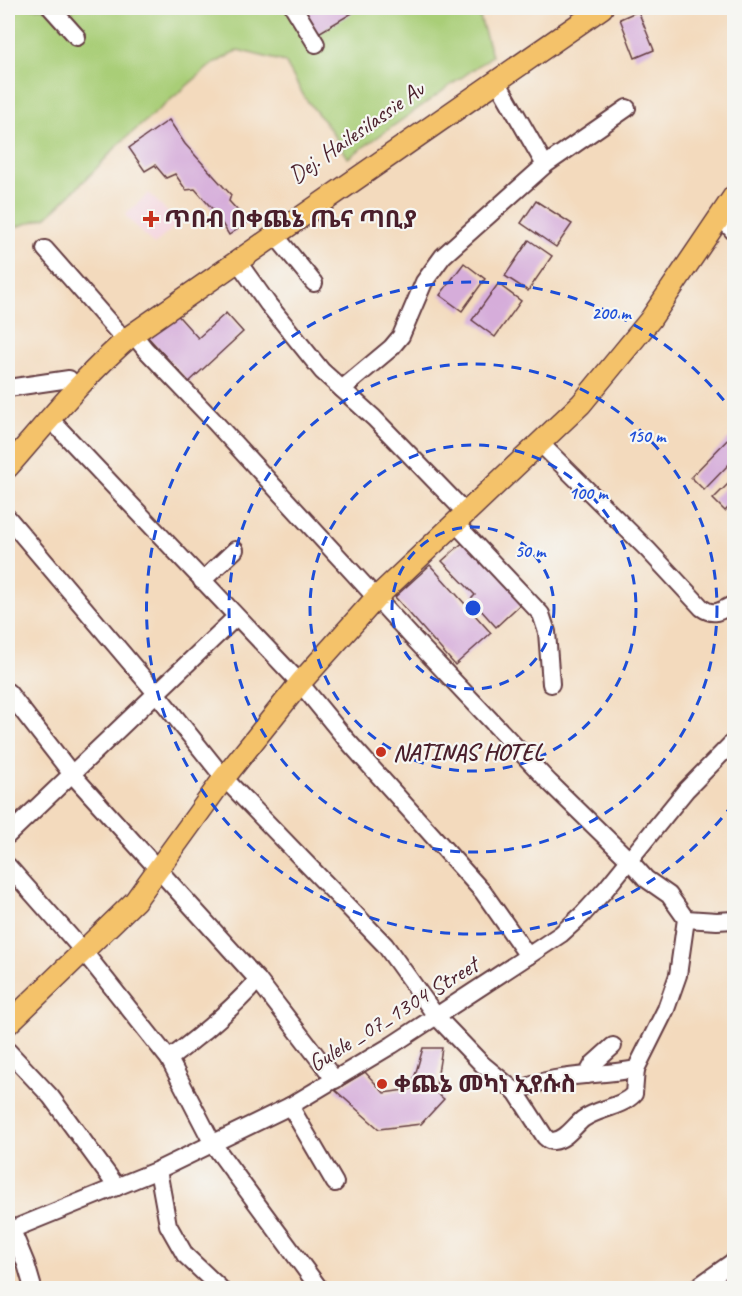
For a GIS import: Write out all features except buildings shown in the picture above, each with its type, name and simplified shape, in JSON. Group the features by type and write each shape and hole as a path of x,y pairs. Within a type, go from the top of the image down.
{"main road":[{"name":"Dej. Hailesilassie Av","path":"8,449 69,379 125,332 580,8"},
{"path":"8,467 114,350 125,332 238,262 602,8"},
{"path":"8,1024 135,901 224,778 300,683 376,598 581,404 728,224 735,196"}],"street":[{"path":"51,8 77,37"},
{"path":"294,8 316,44"},
{"path":"497,81 545,165"},
{"path":"342,389 391,348 401,336 424,282 443,256 545,165 627,108"},
{"path":"275,235 314,283"},
{"path":"8,518 156,693 224,778 385,945 436,1016 482,1064 516,1092 549,1141 565,1136 585,1118 628,1100 634,1094 636,1069 666,1009 678,975 686,919 669,895 646,879 549,782 244,453 45,249"},
{"path":"238,262 268,304 322,370 381,426 541,614 547,632 551,684"},
{"path":"8,388 69,379"},
{"path":"50,419 300,683 345,738 483,892 528,956"},
{"path":"541,444 648,550 702,608 710,613 716,613 735,604"},
{"path":"202,580 235,550"},
{"path":"8,835 236,616"},
{"path":"8,692 71,773 258,980 335,1080"},
{"name":"Gulele _07_1304 Street","path":"10,1230 158,1170 290,1106 436,1016 561,934 605,890 686,790 735,741"},
{"path":"8,866 84,952 169,1059 213,1144 319,1288"},
{"path":"686,919 735,920"},
{"path":"169,1059 240,999 258,980"},
{"path":"587,1075 593,1064 613,1046"},
{"path":"8,1051 51,1097 117,1187"},
{"path":"516,1092 540,1081 570,1075 636,1069"},
{"path":"290,1106 335,1183"},
{"path":"158,1170 168,1225 185,1255 220,1288"},
{"path":"10,1230 32,1283 15,1288"},
{"path":"703,1287 735,1262"}],"shaded area":[{"name":"ጥበብ በቀጨኔ ጤና ጣቢያ","path":"149,193 178,223 154,245 125,215"}],"green space":[{"path":"8,8 477,8 492,56 348,158 330,129 305,98 285,62 238,50 210,66 120,143 47,217 13,228 8,237"}],"place":[{"name":"ጥበብ በቀጨኔ ጤና ጣቢያ","path":"151,219"},
{"name":"NATINAS HOTEL","path":"381,752"},
{"name":"ቀጨኔ መካነ ኢየሱስ","path":"382,1084"}]}
